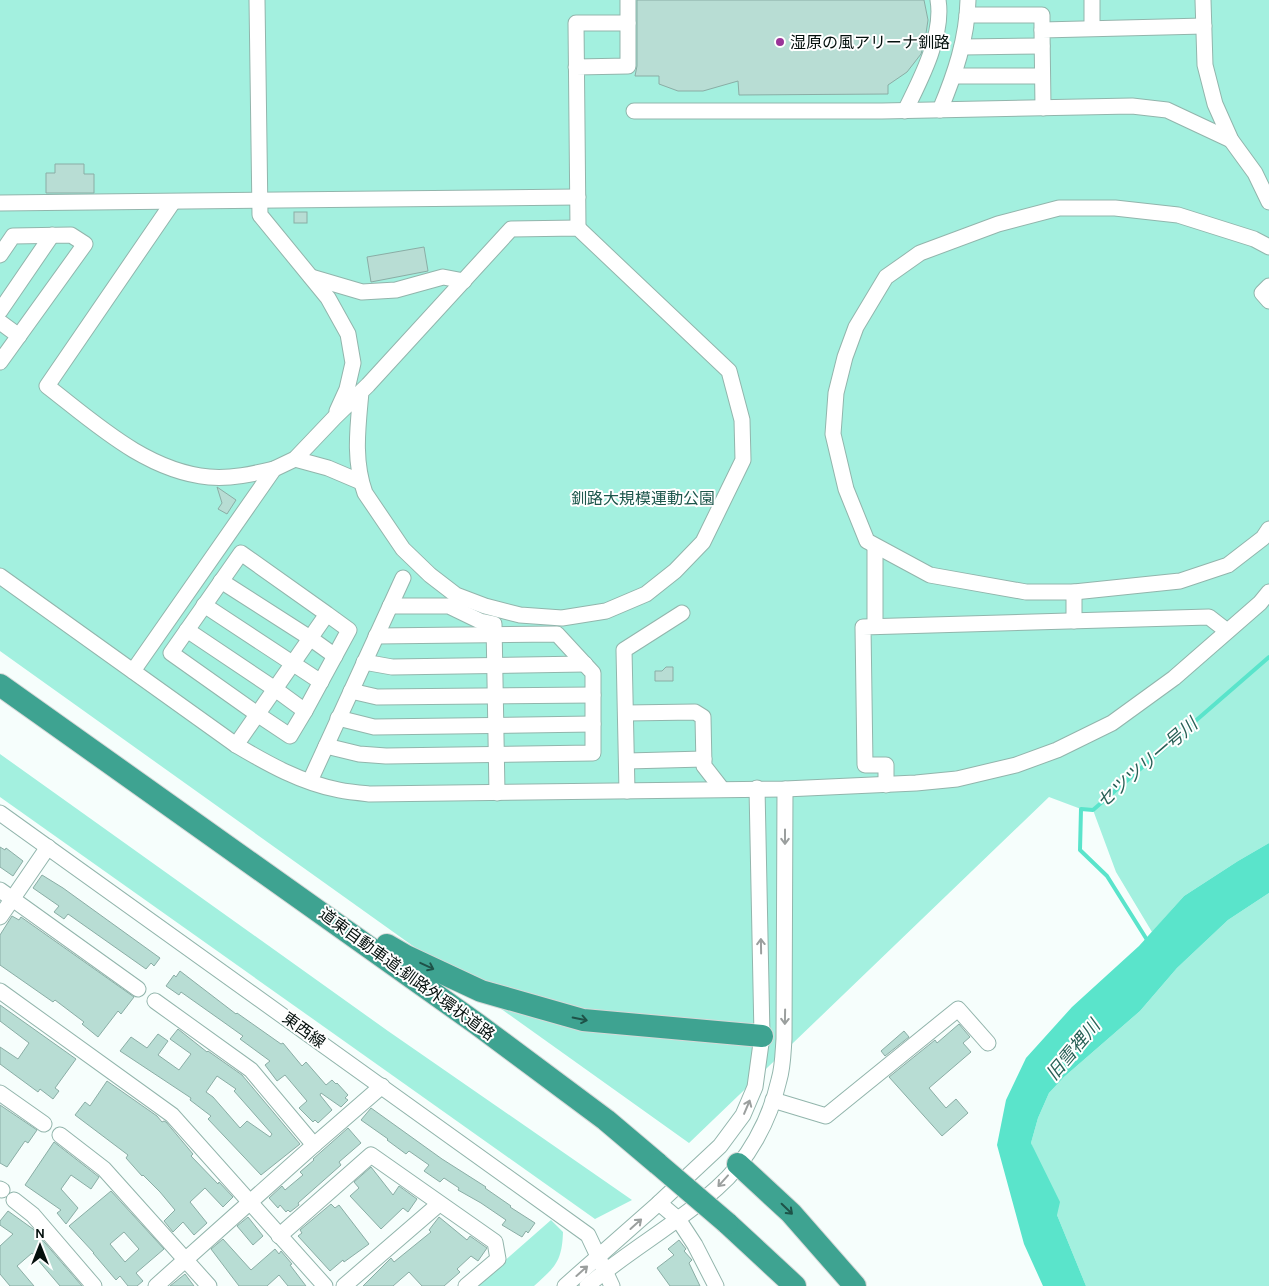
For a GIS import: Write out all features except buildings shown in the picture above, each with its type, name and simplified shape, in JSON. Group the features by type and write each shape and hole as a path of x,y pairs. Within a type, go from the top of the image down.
{"highway":[{"name":"道東自動車道;釧路外環状道路","path":"0,685 278,882 606,1120 655,1167 795,1286"},
{"name":"道東自動車道;釧路外環状道路","path":"0,698 655,1167"},
{"path":"278,882 406,956 481,992 583,1020 762,1036"},
{"path":"738,1164 791,1213 855,1286"},
{"name":"道東自動車道;釧路外環状道路","path":"724,1226 783,1286"}],"street":[{"path":"257,0 260,215 328,298 348,334 353,363 347,389 335,416"},
{"path":"576,66 628,66 628,0"},
{"path":"905,111 922,77 936,35 938,0"},
{"path":"1092,0 1092,28"},
{"path":"1203,0 1205,66 1215,104 1231,140 1254,173 1269,202"},
{"path":"940,110 954,76 962,46 967,7 1042,15 1092,28 1204,26"},
{"path":"1042,15 1043,108"},
{"path":"578,228 576,23 628,23"},
{"path":"962,46 1042,46"},
{"path":"954,76 1042,76"},
{"path":"634,111 905,111 1132,106 1167,110 1231,140"},
{"path":"0,203 578,197"},
{"path":"173,202 47,386 114,437 157,463 181,473 211,477 239,476 274,469 296,459 335,416 361,392 511,229 578,228 729,371 742,420 743,460 703,542 675,571 646,594 606,611 562,618 520,615 485,606 456,595 430,575 403,549 365,493 361,482 356,453 361,392"},
{"path":"1267,536 1228,565 1180,581 1074,592 1026,592 930,575 867,541 846,489 833,434 836,393 845,357 856,327 886,277 920,253 998,224 1059,208 1115,208 1178,215 1254,239 1269,247"},
{"path":"0,311 52,235"},
{"path":"0,255 6,236 71,235 85,244 0,362"},
{"path":"311,277 362,292 396,290 443,277 464,281"},
{"path":"1269,286 1262,293 1269,301"},
{"path":"0,322 19,336"},
{"path":"296,459 328,468 361,482"},
{"path":"133,671 274,469"},
{"path":"875,546 875,626"},
{"path":"241,553 349,630 290,736 171,653 221,581 241,553"},
{"path":"0,576 236,745 288,773 338,790 370,794 785,789 886,785 956,779 1016,766 1057,750 1112,723 1174,678 1260,603 1269,592"},
{"path":"310,781 403,578"},
{"path":"221,581 310,638 334,656"},
{"path":"1074,592 1074,621"},
{"path":"204,605 321,682"},
{"path":"390,606 449,606 480,621 494,624 497,793"},
{"path":"627,791 624,650 682,613"},
{"path":"236,745 327,614"},
{"path":"886,785 886,765 865,765 863,627 1209,617 1227,632"},
{"path":"187,630 305,711"},
{"path":"326,746 359,754 386,756 594,753 593,674 557,634 376,636"},
{"path":"364,662 392,668 585,664"},
{"path":"351,691 377,697 593,695"},
{"path":"626,713 695,712 703,717 704,766 722,789"},
{"path":"338,718 374,726 593,724"},
{"path":"627,761 704,760"},
{"path":"565,1286 720,1146 743,1116 755,1087 762,1036 757,788"},
{"path":"587,1286 719,1187 750,1150 766,1119 780,1080 784,1039 785,789"},
{"name":"東西線","path":"0,813 588,1235 612,1286"},
{"path":"0,917 48,848"},
{"path":"0,890 138,989"},
{"path":"760,922 785,922"},
{"path":"0,991 172,1115 325,1286"},
{"path":"761,995 785,994"},
{"path":"155,1001 251,1070 314,1145"},
{"path":"772,1100 826,1116 958,1009 988,1043"},
{"path":"762,1036 784,1039"},
{"path":"156,1286 382,1086"},
{"path":"0,1093 44,1124"},
{"path":"60,1136 104,1169 209,1286"},
{"path":"720,1146 738,1164"},
{"path":"279,1236 371,1155 438,1204 495,1242 498,1259 466,1286"},
{"path":"14,1200 33,1215 94,1286"},
{"path":"659,1203 678,1219 695,1245 716,1286"},
{"path":"344,1286 438,1204"}],"green space":[{"name":"釧路大規模運動公園","path":"0,0 1269,0 1269,843 1184,896 1152,932 1116,872 1093,810 1081,809 1049,797 689,1143 0,651"},
{"path":"0,754 388,1031 632,1200 595,1219 0,797"},
{"path":"1269,893 1269,1286 1086,1286 1057,1215 1031,1143 1038,1118 1049,1093 1064,1077 1140,1011 1177,968 1228,920"},
{"path":"551,1220 563,1232 561,1250 556,1263 534,1286 476,1286"}],"water":[{"name":"旧雪裡川","path":"1269,843 1269,893 1228,920 1177,968 1140,1011 1064,1077 1049,1093 1038,1118 1031,1143 1060,1202 1057,1215 1086,1286 1043,1286 1024,1244 997,1145 1006,1100 1026,1058 1072,1007 1139,946 1184,896"}],"waterway":[{"name":"セツツリ一号川","path":"1149,943 1107,876 1080,850 1081,809 1093,810 1269,657"}],"place":[{"name":"湿原の風アリーナ釧路","path":"780,42"}]}
